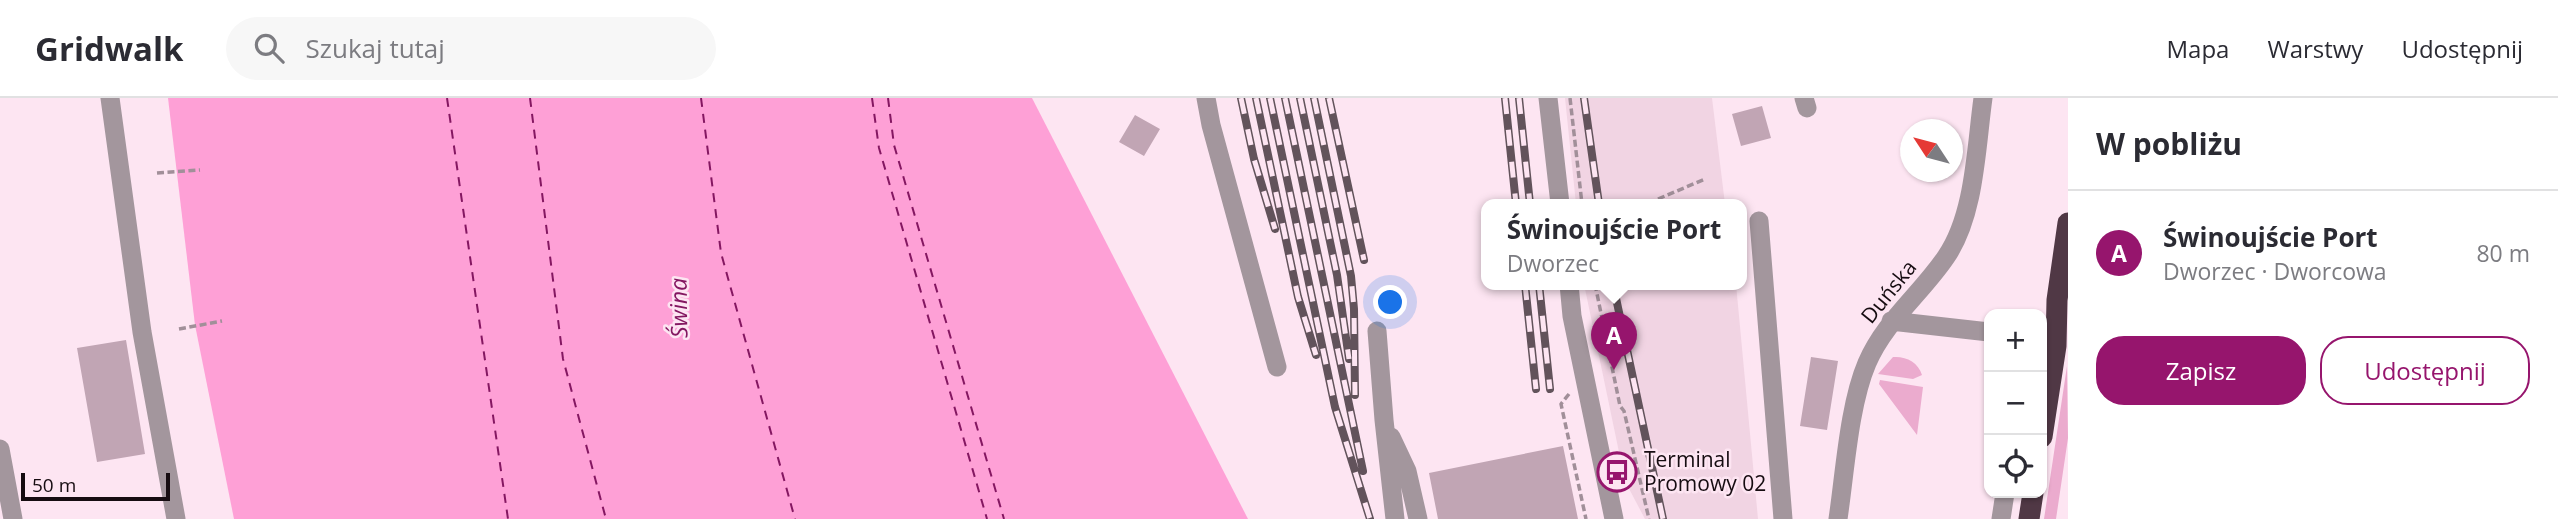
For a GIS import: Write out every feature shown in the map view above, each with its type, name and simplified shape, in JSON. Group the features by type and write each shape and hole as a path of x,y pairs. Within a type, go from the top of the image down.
{"highway":[{"path":"2042,435 2056,346 2056,312 2068,223"},
{"path":"2028,519 2032,498"}],"street":[{"path":"110,98 142,332 176,519"},
{"path":"1206,98 1277,367"},
{"path":"1548,98 1559,199"},
{"name":"Duńska","path":"1838,519 1858,384 1874,348 1891,321 1945,259 1962,227 1983,98"},
{"path":"1759,220 1783,519"},
{"path":"1570,290 1572,316 1614,519"},
{"path":"1891,321 1984,331"},
{"path":"1377,331 1395,519"},
{"path":"1384,421 1407,471 1416,509"},
{"path":"0,449 13,519"},
{"path":"2001,519 2004,498"}],"path":[{"path":"1570,98 1581,199"},
{"path":"157,173 201,170"},
{"path":"1658,199 1705,179"},
{"path":"1596,290 1620,406 1624,411 1649,519"},
{"path":"180,329 222,321"}],"shaded area":[{"path":"1565,98 1712,98 1724,199 1575,199"},
{"path":"1585,290 1737,290 1758,519 1645,519 1625,481"},
{"path":"1893,357 1911,361 1922,375 1913,379 1878,374"},
{"path":"2067,366 2068,438 2056,519 2044,519"},
{"path":"1880,380 1923,387 1917,435 1879,384"}],"water":[{"name":"Świna","path":"168,98 1032,98 1248,519 234,519 195,325"}],"building":[{"path":"1762,106 1771,138 1741,146 1732,114"},
{"path":"1135,115 1160,129 1144,156 1119,142"},
{"path":"126,340 145,454 97,462 77,348"},
{"path":"1811,357 1838,361 1827,430 1800,426"},
{"path":"1563,446 1578,519 1438,519 1429,473"}],"ferry route":[{"path":"447,98 508,519"},
{"path":"530,98 563,359 606,519"},
{"path":"701,98 721,253 795,519"},
{"path":"872,98 879,148 987,519"},
{"path":"888,98 894,145 1004,519"}],"railway":[{"path":"1241,98 1254,159 1275,229"},
{"path":"1256,98 1298,297 1316,355"},
{"path":"1270,98 1335,407 1370,519"},
{"path":"1285,98 1363,471"},
{"path":"1300,98 1337,275 1349,359"},
{"path":"1314,98 1351,276 1355,395"},
{"path":"1329,98 1364,260"},
{"path":"1505,98 1515,199"},
{"path":"1519,98 1529,199"},
{"path":"1584,98 1598,199"},
{"path":"1526,290 1536,389"},
{"path":"1540,290 1550,389"},
{"path":"1614,290 1663,519"}],"place":[{"name":"Świnoujście Port","path":"1614,370"},
{"name":"Terminal Promowy 02","path":"1617,472"}]}
